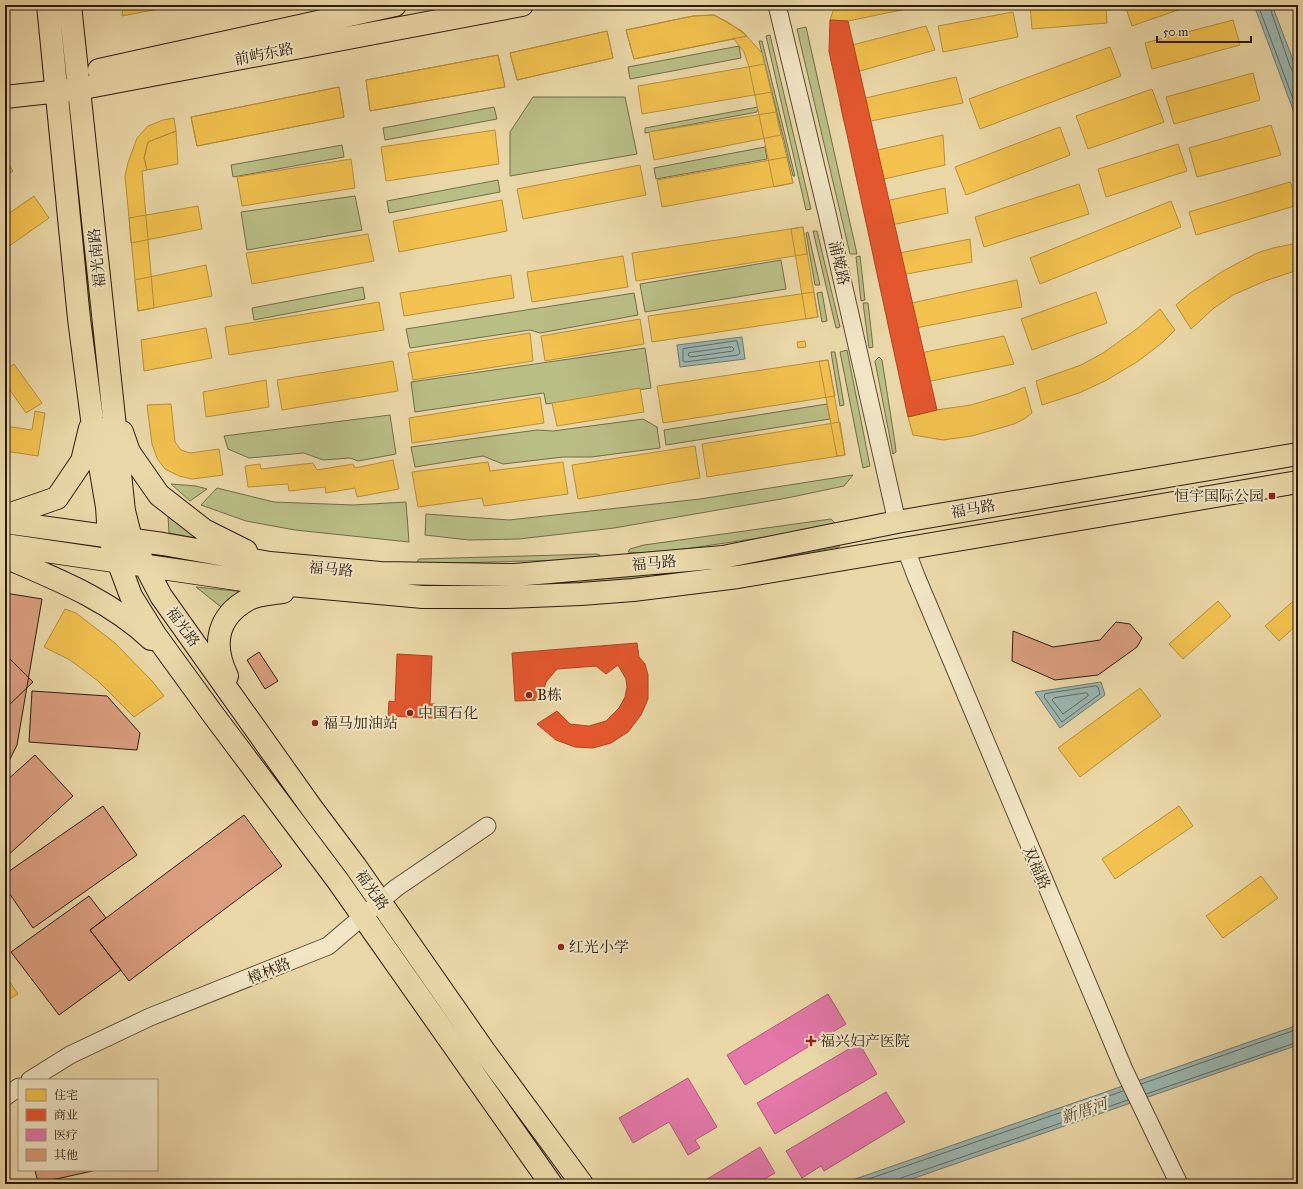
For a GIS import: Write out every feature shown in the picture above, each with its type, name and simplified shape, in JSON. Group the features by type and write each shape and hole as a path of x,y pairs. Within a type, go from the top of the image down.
{"main road":[{"name":"福光南路","path":"48,5 79,319 92,419 116,509"},
{"name":"福光南路","path":"70,5 113,408 116,509"},
{"name":"前屿东路","path":"77,81 395,5"},
{"name":"前屿东路","path":"5,97 56,84 522,5"},
{"name":"前屿东路","path":"5,81 56,84"},
{"path":"113,408 129,452 159,495 204,530 270,563"},
{"path":"5,516 57,498 82,461 92,419"},
{"name":"福马路","path":"5,522 131,539 270,563 395,574 515,575 723,557 897,522 1298,454"},
{"name":"福马路","path":"5,545 257,582 423,597 506,597 581,594 633,590 738,577 905,547 1298,482"},
{"name":"福光路","path":"116,509 108,537 131,596 146,620 364,918 551,1184"},
{"name":"福光路","path":"116,509 161,596 247,715 311,808 381,902 485,1052 582,1184"},
{"path":"5,557 65,583 113,610 145,634 177,663"},
{"path":"247,715 220,657 218,643 225,620 232,612 250,599 312,587"}],"street":[{"name":"浦墘路","path":"777,5 831,228 897,522"},
{"name":"双福路","path":"905,547 1027,843 1125,1072 1179,1184"},
{"name":"樟林路","path":"32,1079 70,1055 150,1017 328,946 364,918 396,888 487,826"},
{"path":"5,1098 18,1088"}],"green space":[{"path":"806,27 857,254 850,254 797,29"},
{"path":"770,35 811,209 806,210 766,36"},
{"path":"759,41 762,41 795,176 793,176"},
{"path":"739,46 741,58 630,79 628,67"},
{"path":"533,97 625,97 637,154 510,176 510,132"},
{"path":"494,107 497,119 385,140 383,128"},
{"path":"758,107 757,112 645,133 645,128"},
{"path":"342,145 344,157 233,177 231,165"},
{"path":"765,147 767,159 656,179 654,168"},
{"path":"498,180 500,192 389,213 387,201"},
{"path":"355,196 362,230 247,250 241,212"},
{"path":"813,231 817,231 840,327 836,328"},
{"path":"808,232 820,285 815,285 806,233"},
{"path":"860,256 865,300 861,301 856,257"},
{"path":"781,260 786,289 645,312 640,284"},
{"path":"363,287 365,299 254,320 252,308"},
{"path":"822,292 827,321 822,322 817,293"},
{"path":"634,293 638,315 540,333 530,330 410,348 406,329"},
{"path":"863,303 868,303 873,347 869,348"},
{"path":"645,348 651,388 546,404 544,393 415,412 411,382"},
{"path":"847,350 870,466 863,468 840,352"},
{"path":"831,352 835,352 844,405 840,406"},
{"path":"879,357 882,360 895,443 896,452 893,454 875,361"},
{"path":"827,404 830,419 666,445 664,430"},
{"path":"390,415 396,454 358,461 350,458 323,460 304,453 249,458 228,449 224,436"},
{"path":"643,419 657,427 660,448 591,457 563,457 503,464 483,456 415,467 411,447 537,430 553,431"},
{"path":"853,475 844,486 787,498 614,528 519,539 469,540 425,535 426,514 509,520 700,499"},
{"path":"171,484 196,486 207,489 190,501"},
{"path":"217,488 274,502 353,505 406,502 409,542 295,530 246,521 201,505"},
{"path":"168,516 195,531 196,538 169,533"},
{"path":"831,519 835,523 834,526 821,529 657,553 647,554 628,552 630,549 644,545"},
{"path":"840,544 839,547 712,570 612,582 530,589 396,586 354,577"},
{"path":"600,555 598,559 421,564 417,562 419,559"},
{"path":"196,587 255,593 226,611"}],"water":[{"path":"1254,5 1272,5 1298,73 1298,123"},
{"path":"742,337 745,359 680,367 677,345"},
{"path":"1101,682 1105,695 1060,728 1035,692"},
{"name":"新厝河","path":"1298,1025 1298,1045 897,1184 841,1184"}],"building: 住宅":[{"path":"123,5 180,5 122,16"},
{"path":"835,5 921,6 848,21 830,20"},
{"path":"923,5 948,5 923,9"},
{"path":"1030,5 1106,5 1107,23 1032,29"},
{"path":"1125,5 1192,5 1132,26"},
{"path":"1013,12 1018,37 943,52 938,26"},
{"path":"714,15 728,22 747,36 634,59 626,30 693,16"},
{"path":"714,15 742,31 762,53 793,183 774,187 749,67 744,52 734,39 634,59 626,30 693,16"},
{"path":"1233,20 1240,45 1152,69 1145,43"},
{"path":"926,26 935,50 835,78 829,51"},
{"path":"607,31 613,58 517,80 510,53"},
{"path":"607,31 613,58 517,80 510,53"},
{"path":"1110,47 1121,76 980,129 969,99"},
{"path":"498,55 505,87 370,111 366,80"},
{"path":"498,55 505,87 370,111 366,80"},
{"path":"765,64 772,92 642,114 638,86"},
{"path":"1253,73 1260,100 1174,124 1166,97"},
{"path":"956,77 963,103 845,126 840,104"},
{"path":"339,87 344,117 197,146 191,117"},
{"path":"339,87 344,117 197,146 191,117"},
{"path":"1152,89 1164,122 1088,149 1076,116"},
{"path":"776,112 781,135 654,160 649,132"},
{"path":"174,118 176,131 148,142 144,158 147,170 142,171 154,308 138,311 125,176 137,138 148,126 163,120"},
{"path":"1271,125 1281,155 1197,177 1189,148"},
{"path":"1060,127 1070,155 966,195 955,167"},
{"path":"495,130 499,164 386,181 381,147"},
{"path":"176,131 178,164 147,170 144,158 148,142"},
{"path":"943,135 945,165 858,185 852,156"},
{"path":"1178,144 1187,171 1106,197 1098,169"},
{"path":"787,157 793,183 662,207 657,180"},
{"path":"5,159 13,171 5,176"},
{"path":"351,159 355,188 242,206 237,177"},
{"path":"640,165 646,195 523,219 517,189"},
{"path":"1290,182 1298,201 1298,205 1196,235 1189,212"},
{"path":"1079,184 1089,214 984,247 975,217"},
{"path":"945,188 948,213 868,230 863,206"},
{"path":"34,196 49,218 5,249 5,216"},
{"path":"502,200 507,231 399,252 393,221"},
{"path":"1171,201 1181,227 1040,284 1030,258"},
{"path":"198,206 202,229 131,243 129,218"},
{"path":"803,227 807,254 636,281 632,253"},
{"path":"803,227 818,317 806,319 791,229"},
{"path":"368,234 374,261 252,284 246,253"},
{"path":"970,239 972,262 879,279 874,258"},
{"path":"1298,243 1298,270 1265,281 1233,295 1214,308 1191,329 1176,305 1190,293 1223,271 1257,253"},
{"path":"623,256 628,287 532,302 527,272"},
{"path":"206,265 212,296 138,311 135,280"},
{"path":"511,275 514,298 404,316 400,293"},
{"path":"1017,280 1022,307 890,333 886,311 889,308"},
{"path":"814,292 818,317 652,342 648,316"},
{"path":"1096,292 1107,323 1032,350 1021,319"},
{"path":"379,302 384,330 229,355 225,327"},
{"path":"1160,309 1175,330 1163,342 1137,362 1105,381 1079,393 1042,405 1036,381 1081,365 1103,353 1138,328"},
{"path":"640,319 644,344 545,361 541,336"},
{"path":"206,328 212,358 144,371 141,340"},
{"path":"530,333 533,361 413,380 408,353"},
{"path":"1004,336 1014,364 902,387 896,358"},
{"path":"805,341 806,347 798,348 797,342"},
{"path":"828,360 835,396 663,423 657,386"},
{"path":"828,360 845,455 837,456 819,361"},
{"path":"393,361 398,391 282,410 277,380"},
{"path":"14,364 42,403 26,413 5,383 5,370"},
{"path":"266,380 269,407 206,417 203,392"},
{"path":"1025,387 1032,413 1014,424 972,436 943,440 913,435 908,417 936,410 971,405 1008,394"},
{"path":"640,388 644,412 557,426 552,403"},
{"path":"540,397 544,423 412,443 409,418"},
{"path":"171,404 175,442 181,450 190,453 219,449 223,475 192,479 179,476 165,469 157,458 152,444 147,405"},
{"path":"35,411 45,413 38,456 5,451 5,426 32,430"},
{"path":"840,422 845,455 707,477 702,444"},
{"path":"695,446 700,478 578,499 572,465"},
{"path":"393,460 399,489 357,497 355,488 326,493 325,487 289,491 288,484 248,487 245,466 260,464 261,469 313,463 317,470 353,464 355,468"},
{"path":"488,462 490,471 563,462 568,494 484,506 482,498 418,507 412,472"},
{"path":"1298,597 1298,624 1279,641 1265,626"},
{"path":"1218,601 1231,616 1183,659 1169,644"},
{"path":"65,609 76,613 115,643 152,681 164,696 134,717 98,681 70,660 44,647"},
{"path":"1140,688 1161,716 1080,777 1058,748"},
{"path":"1179,806 1193,826 1115,879 1102,859"},
{"path":"1261,876 1278,898 1223,938 1206,916"},
{"path":"5,975 18,994 5,1002"}],"building: 商业":[{"path":"830,20 848,21 937,410 908,417 829,51"},
{"name":"B栋","path":"637,643 639,657 645,664 648,675 648,699 641,715 628,732 611,743 593,748 575,747 556,740 537,724 557,711 570,724 589,726 606,721 619,708 625,697 627,687 626,679 618,665 606,674 596,666 557,669 546,682 543,693 544,700 515,701 512,653"},
{"path":"397,654 432,656 430,704 435,704 434,718 388,716 389,701 395,702"}],"building: 医疗":[{"path":"828,994 846,1024 745,1085 727,1055"},
{"path":"859,1043 877,1074 775,1134 757,1103"},
{"path":"688,1078 717,1127 695,1140 700,1148 688,1155 669,1122 633,1143 619,1118"},
{"path":"886,1092 905,1122 824,1171 821,1166 802,1178 786,1151"},
{"path":"760,1147 775,1173 756,1184 699,1184"}],"building: 其他":[{"path":"5,593 42,599 17,745 8,763 5,761"},
{"path":"1116,622 1130,624 1142,638 1137,647 1098,675 1055,680 1012,661 1013,631 1053,647 1100,640"},
{"path":"259,652 278,681 265,689 247,660"},
{"path":"5,654 33,682 5,709"},
{"path":"32,691 107,696 140,733 137,750 29,742"},
{"path":"35,755 73,796 6,857 5,782"},
{"path":"103,806 137,855 33,928 5,887 5,874"},
{"path":"244,815 282,866 129,981 90,930"},
{"path":"89,896 106,918 90,930 121,970 59,1015 11,952"},
{"path":"35,1171 92,1171 38,1183"}],"place":[{"name":"恒宇国际公园","path":"1272,496"},
{"name":"B栋","path":"529,695"},
{"name":"中国石化","path":"410,713"},
{"name":"福马加油站","path":"315,723"},
{"name":"红光小学","path":"561,947"},
{"name":"福兴妇产医院","path":"811,1041"}]}
